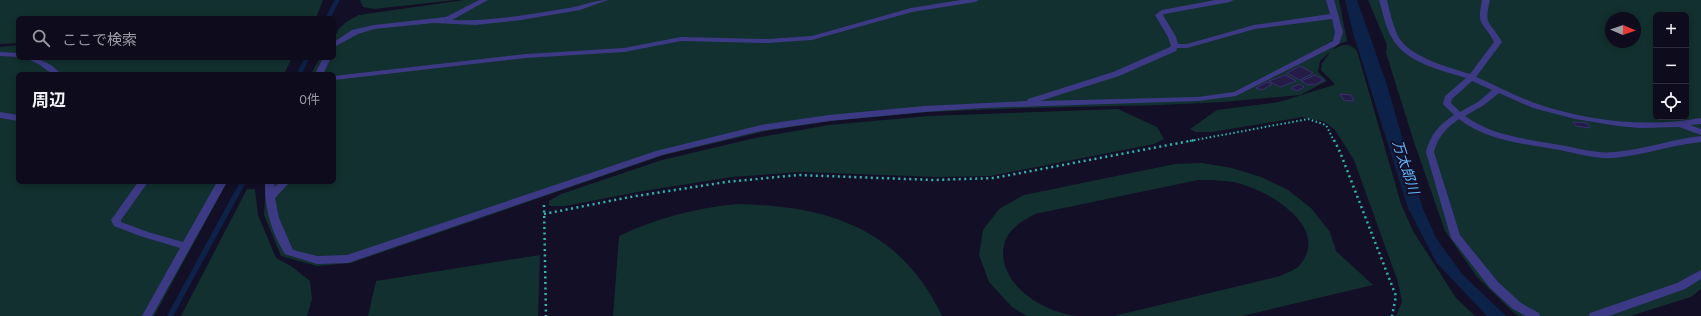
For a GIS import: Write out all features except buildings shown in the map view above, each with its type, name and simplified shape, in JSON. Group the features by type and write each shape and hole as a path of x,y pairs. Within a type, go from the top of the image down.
{"lane":[{"path":"336,44 355,32 374,27 448,19 484,0"},
{"path":"435,21 476,23 521,18 580,8 604,0"},
{"path":"336,78 526,56 624,50 681,39 768,42 812,38 911,10 975,0"},
{"path":"1175,46 1172,37 1159,15 1162,12 1230,0"},
{"path":"270,184 270,197 281,236 289,252 317,260 348,259 659,153 761,128 829,118 924,109 1022,104 1198,99 1236,94 1336,42 1339,32 1330,0"},
{"path":"1383,0 1394,37 1405,50 1431,63 1471,78 1535,106 1591,119 1656,126 1682,126 1701,121"},
{"path":"1486,0 1482,18 1484,25 1498,42 1471,78 1448,98 1447,104 1459,116 1481,130 1500,137 1599,155 1613,156 1639,152 1701,139"},
{"path":"1022,104 1116,74 1173,49 1175,46 1186,46 1254,27 1334,16"},
{"path":"0,54 16,55"},
{"path":"35,60 43,63 54,72"},
{"path":"320,72 326,60"},
{"path":"1498,90 1447,124 1431,141 1430,152 1456,236 1494,285 1517,306 1535,316"},
{"path":"0,115 16,118"},
{"path":"1682,126 1701,132"},
{"path":"141,184 136,195 116,220 117,224 144,234 186,246"},
{"path":"147,316 221,184"},
{"path":"270,197 283,184"},
{"path":"1594,316 1680,286 1701,274"}],"path":[{"path":"546,316 544,214 630,197 726,182 798,175 934,180 994,178 1183,144 1308,119 1326,125 1340,152 1396,296 1392,316"}],"green space":[{"path":"0,0 323,0 317,16 16,16 16,43 0,44"},
{"path":"360,0 456,0 374,9 363,7"},
{"path":"464,0 1339,0 1347,41 1339,44 1332,50 1342,45 1348,45 1357,51 1401,204 1413,231 1456,298 1475,316 1396,316 1402,302 1398,282 1354,160 1335,130 1325,122 1303,117 1212,132 1195,132 1190,129 1217,110 1279,102 1334,85 1334,83 1321,70 1322,63 1331,51 1320,61 1318,72 1327,81 1300,95 1223,102 1161,105 929,112 831,121 766,131 664,155 351,263 317,266 281,256 264,215 266,184 336,184 336,72 312,72 319,60 336,60 336,36 338,31 345,23 359,15"},
{"path":"1368,0 1701,0 1701,289 1691,297 1630,316 1519,316 1514,313 1477,277 1445,231 1414,142 1386,53 1387,45"},
{"path":"16,45 16,60 291,60 285,72 16,72 16,184 226,184 154,316 0,316 0,47"},
{"path":"1118,109 1157,127 1164,139 1154,144 990,176 938,177 801,172 732,177 643,191 565,206 549,206 549,201 561,194 662,160 755,138 829,125 928,116"},
{"path":"1202,163 1232,168 1261,177 1288,190 1311,208 1330,232 1336,251 1373,285 1242,316 1114,316 1280,276 1299,266 1307,253 1308,239 1304,227 1295,215 1270,196 1244,185 1233,182 1204,180 1035,214 1012,230 1007,237 1003,249 1003,255 1007,270 1013,282 1037,302 1057,311 1077,316 1027,316 1012,307 989,282 979,255 983,230 999,209 1024,195 1175,164"},
{"path":"247,189 255,189 258,215 276,258 291,266 310,281 312,299 307,316 181,316"},
{"path":"737,204 802,210 831,217 858,228 883,242 905,262 925,286 942,316 613,316 619,236 648,224 676,215 706,208"},
{"path":"540,255 538,316 368,316 376,281"}],"water":[{"name":"万太郎川","path":"1345,0 1357,0 1386,82 1423,209 1436,238 1462,274 1506,316 1487,316 1436,262 1408,208 1353,33"}],"waterway":[{"path":"329,16 337,0"},
{"path":"300,72 306,60"},
{"path":"170,316 242,184"}]}
